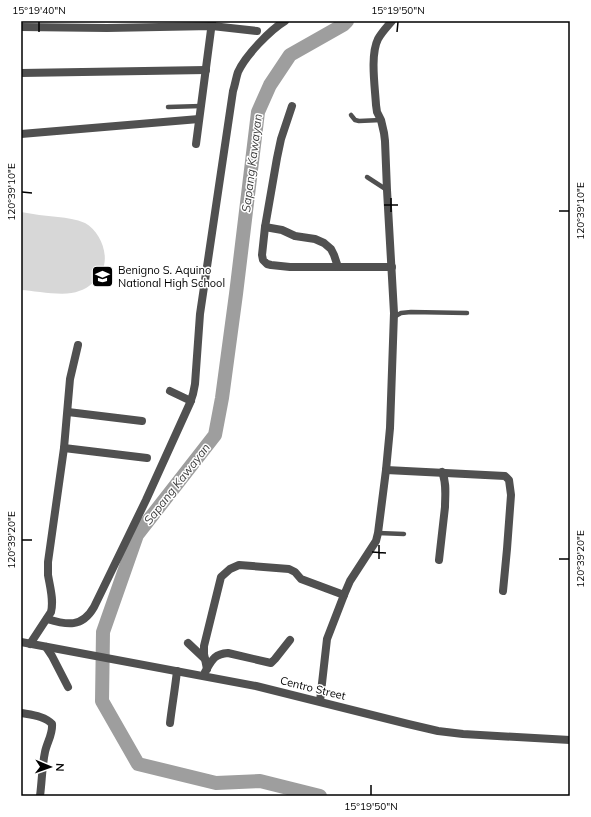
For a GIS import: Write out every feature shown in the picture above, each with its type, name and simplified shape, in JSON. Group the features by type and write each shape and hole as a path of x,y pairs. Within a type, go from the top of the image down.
{"street":[{"path":"47,619 66,624 77,622 86,618 90,614 146,500 191,401 195,384 200,314 233,90 238,72 245,61 269,33 285,21"},
{"path":"320,701 327,639 344,595 356,570 376,541 386,470 392,400 394,317 385,141 381,120 377,112 376,105 374,62 377,40 392,21"},
{"path":"196,144 212,24"},
{"path":"21,27 108,28 212,24 257,31"},
{"path":"21,73 206,70"},
{"path":"292,106 281,139 277,158 265,227 262,255 263,260 267,264 290,267 392,267"},
{"path":"21,134 199,119"},
{"path":"265,227 282,230 295,236 315,239 324,243 331,249 338,267"},
{"path":"30,644 47,619 52,607 48,562 64,448 70,379 78,345"},
{"path":"170,392 191,401"},
{"path":"68,412 142,421"},
{"path":"64,448 147,458"},
{"path":"386,470 505,476 509,480 511,495 502,591"},
{"path":"439,560 444,520 445,495 445,478 442,472"},
{"path":"205,672 204,646 220,577 230,569 239,565 289,569 295,572 301,579 344,595"},
{"path":"205,672 213,658 220,654 228,653 271,663 290,640"},
{"name":"Centro Street","path":"21,642 177,671 205,672 438,731 463,734 570,740"},
{"path":"188,643 205,659"},
{"path":"49,648 68,687"},
{"path":"170,723 175,695 177,671"},
{"path":"21,713 40,717 50,721 52,724 53,729 43,763 40,796"}],"lane":[{"path":"168,107 201,106"},
{"path":"351,115 355,120 359,121 381,120"},
{"path":"368,177 387,190"},
{"path":"394,317 406,312 467,313"},
{"path":"378,533 404,534"}],"shaded area":[{"path":"21,212 72,219 85,223 90,227 99,237 104,251 104,265 98,278 83,290 67,294 21,290"}],"waterway":[{"name":"Sapang Kawayan","path":"320,796 260,781 216,783 138,764 102,701 103,632 137,535 215,435 222,398 236,294 258,112 270,85 290,55 343,25 347,21"}],"place":[{"name":"Benigno S. Aquino National High School","path":"103,276"}]}
